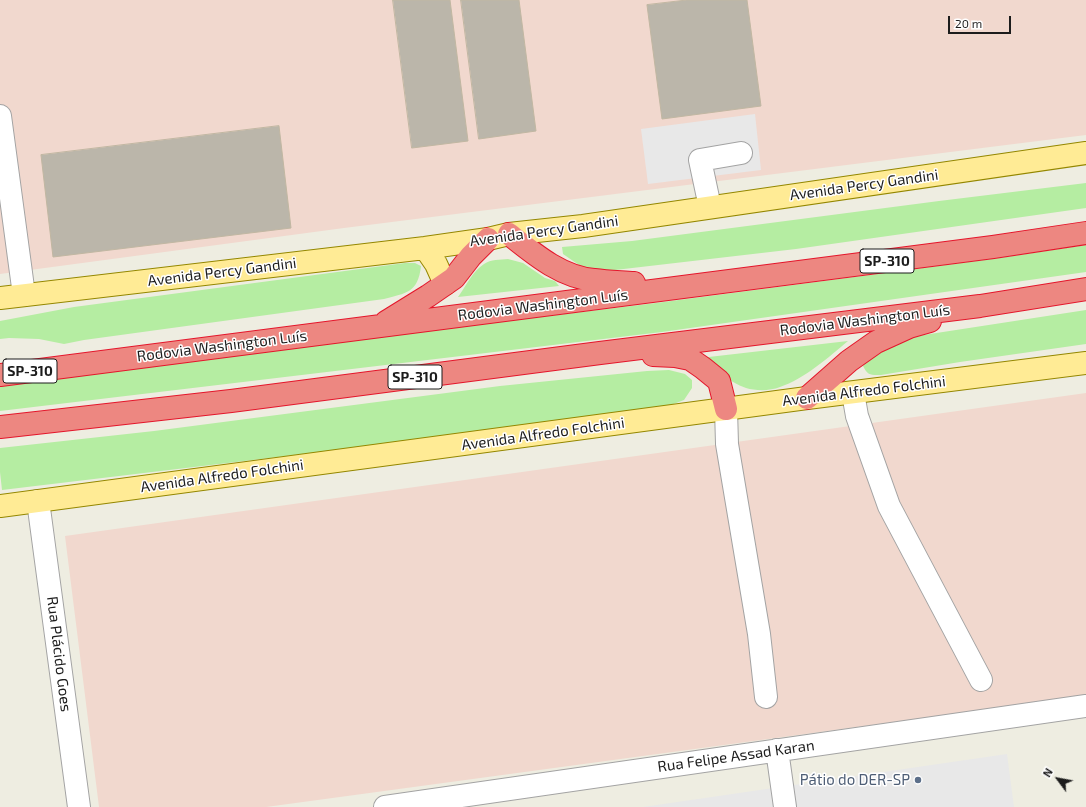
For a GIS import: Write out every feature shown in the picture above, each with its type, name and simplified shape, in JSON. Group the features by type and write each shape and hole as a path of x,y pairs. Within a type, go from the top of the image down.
{"highway":[{"name":"Rodovia Washington Luís","path":"0,375 993,247 1086,233"},
{"path":"509,234 538,257 556,268 573,275 593,280 688,286"},
{"path":"380,326 454,278 471,256 488,239"},
{"name":"Rodovia Washington Luís","path":"0,427 231,401 980,306 1086,289"},
{"path":"807,398 849,362 876,342 909,327 980,306"},
{"path":"600,353 675,356 690,359 719,381 726,409"}],"main road":[{"name":"Avenida Percy Gandini","path":"0,298 425,248 488,239 509,234 583,226 1086,154"},
{"path":"425,248 436,264 445,284"},
{"name":"Avenida Alfredo Folchini","path":"0,506 807,398 1086,363"}],"street":[{"path":"0,116 24,295"},
{"path":"710,207 700,160 741,153"},
{"path":"853,393 857,416 889,506 981,680"},
{"path":"726,409 727,444 759,634 766,697"},
{"name":"Rua Plácido Goes","path":"38,501 79,807"},
{"name":"Rua Felipe Assad Karan","path":"385,807 1086,706"},
{"path":"777,750 785,807"}],"shaded area":[{"path":"0,0 1086,0 1086,135 344,228 0,274"},
{"path":"755,114 761,170 648,184 641,129"},
{"path":"1086,393 1086,696 266,807 99,807 65,536"},
{"name":"Pátio do DER-SP","path":"1007,754 1014,807 643,807"}],"green space":[{"path":"1086,183 1086,208 796,249 615,270 594,271 579,265 563,254 562,247 632,241"},
{"path":"1086,245 1086,272 662,332 0,411 0,382 656,303 999,258"},
{"path":"508,259 523,263 545,278 555,281 559,286 458,297 480,267 490,261"},
{"path":"405,263 415,263 421,266 417,282 414,287 405,293 384,299 64,344 39,339 0,339 0,321 74,307"},
{"path":"1086,310 1086,344 881,375 870,374 863,366 874,352 917,336"},
{"path":"848,341 816,367 798,379 780,387 767,390 754,390 746,388 722,375 700,358"},
{"path":"669,370 685,374 692,380 692,388 684,400 663,408 629,415 2,490 0,448 154,431 500,386"}],"building":[{"path":"393,0 450,0 468,141 412,148"},
{"path":"461,0 519,0 536,131 479,139"},
{"path":"687,0 747,0 761,106 662,119 647,5"},
{"path":"279,126 291,228 53,257 41,155"}],"place":[{"name":"Pátio do DER-SP","path":"918,780"}]}
